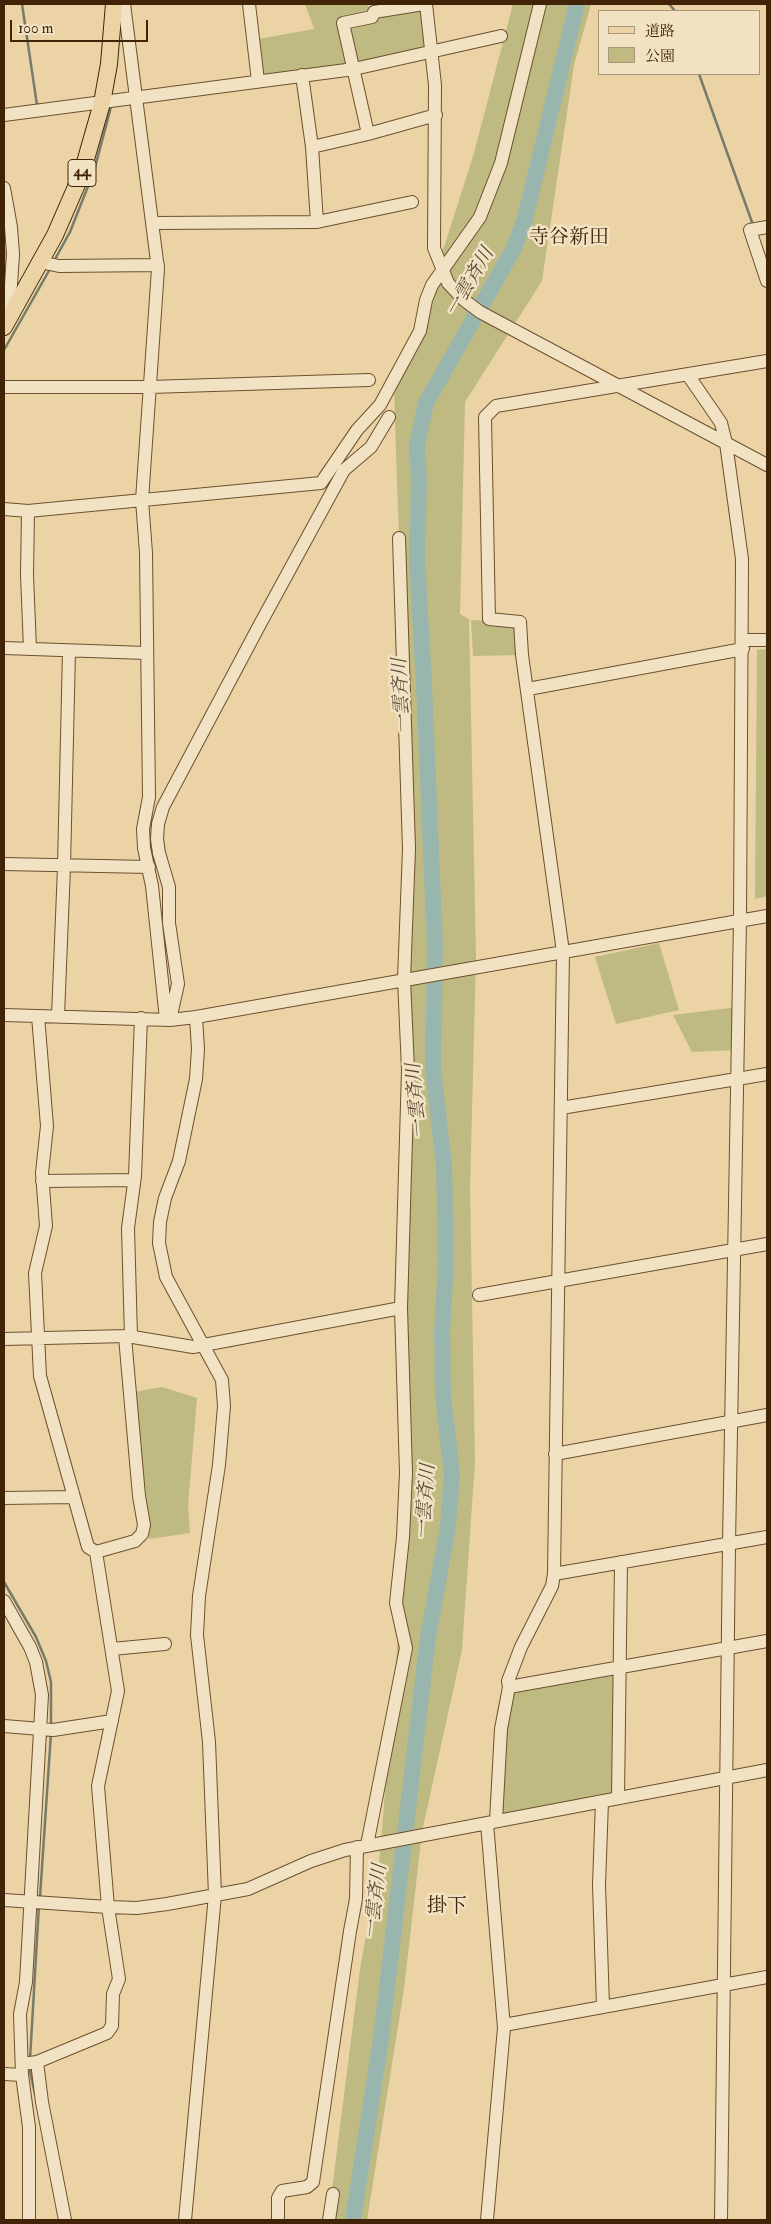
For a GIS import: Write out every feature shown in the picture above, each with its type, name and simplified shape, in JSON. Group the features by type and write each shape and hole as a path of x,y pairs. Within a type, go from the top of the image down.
{"main road":[{"name":"44","path":"5,318 55,235 82,173 102,103 111,45 114,4"}],"street":[{"path":"124,4 138,97 158,265 142,500 146,554 149,797 143,829 168,1020"},
{"path":"249,4 258,81"},
{"path":"368,134 343,24 372,17 374,12 425,4 433,53 436,115 434,248 442,271 453,289 480,312 767,465"},
{"path":"168,1020 178,984 169,923 169,887 159,853 158,824 163,808 259,626 420,331 426,300 432,285 480,217 501,163 540,4"},
{"path":"4,115 354,69 433,53 501,36"},
{"path":"111,45 121,48 133,66"},
{"path":"302,75 312,147 317,222"},
{"path":"312,147 436,115"},
{"path":"4,188 11,227 13,254 11,285 5,318"},
{"path":"152,223 317,222 412,202"},
{"path":"767,227 750,230 767,281"},
{"path":"40,262 59,266 158,265"},
{"path":"487,2220 504,2025 492,1822 501,1729 509,1687 508,1681 521,1647 552,1586 554,1574 563,952 522,655 520,622 489,619 485,417 496,406 767,361"},
{"path":"688,375 721,423 726,443 742,559 740,920 729,1544 721,2220"},
{"path":"4,387 150,387 369,380"},
{"path":"4,509 28,511 321,483 357,430 380,405"},
{"path":"344,470 371,447 389,417"},
{"path":"28,511 27,574 30,649"},
{"path":"278,2220 278,2198 282,2191 307,2187 313,2182 348,1941 406,1648 396,1603 403,1537 406,1474 401,1308 408,1070 404,979 408,848 399,538"},
{"path":"528,688 767,640"},
{"path":"4,648 146,653"},
{"path":"58,1016 70,651"},
{"path":"4,864 64,867 149,867"},
{"path":"4,1015 168,1020 196,1017 767,916"},
{"path":"38,1016 47,1126 42,1180 46,1226 35,1273 40,1376 88,1547 96,1552 135,1541 142,1534 144,1525 138,1487 128,1337 128,1228 134,1180 141,1018"},
{"path":"185,2220 215,1896 209,1742 197,1635 199,1596 219,1465 224,1406 222,1380 166,1277 159,1243 160,1222 165,1198 179,1161 196,1079 198,1048 196,1017"},
{"path":"561,1108 767,1074"},
{"path":"42,1180 134,1180"},
{"path":"479,1295 767,1244"},
{"path":"4,1339 38,1340 128,1337 193,1347 401,1308"},
{"path":"555,1454 767,1415"},
{"path":"4,1498 73,1497"},
{"path":"554,1574 767,1536"},
{"path":"4,2074 22,2069 107,2032 112,2026 113,1994 119,1980 108,1907 98,1786 118,1691 96,1552"},
{"path":"618,1798 621,1562"},
{"path":"4,1602 30,1647 36,1662 46,1730 35,1902 26,1982 20,2014 22,2069 29,2127 29,2220"},
{"path":"509,1687 767,1641"},
{"path":"112,1649 165,1644"},
{"path":"4,1726 46,1730 112,1720"},
{"path":"4,1900 137,1908 215,1896 248,1889 311,1861 367,1846 767,1770"},
{"path":"602,1801 599,1885 603,2006"},
{"path":"504,2025 767,1977"},
{"path":"37,2062 42,2102 65,2220"},
{"path":"329,2220 332,2194"}],"green space":[{"path":"305,4 368,4 371,17 426,10 433,53 258,75 253,40 314,29"},
{"path":"513,4 591,4 574,65 542,281 465,402 460,614 469,619 476,957 470,1189 475,1462 462,1650 422,1832 404,1989 367,2220 325,2220 333,2182 360,1969 379,1865 409,1502 403,1236 403,660 394,390 432,285 474,153"},
{"path":"471,620 520,622 522,655 473,656"},
{"path":"767,649 767,896 755,899 757,650"},
{"path":"659,943 679,1010 616,1024 595,957"},
{"path":"738,1007 737,1050 692,1052 673,1015"},
{"path":"162,1387 197,1398 188,1505 190,1533 149,1539 134,1392"},
{"path":"620,1667 612,1793 502,1815 507,1692"}],"waterway":[{"path":"22,4 37,105 40,105"},
{"name":"一雲斉川","path":"353,2220 381,2039 428,1637 448,1527 452,1474 443,1396 442,1331 446,1263 444,1165 433,1069 435,945 417,559 419,480 417,445 426,403 514,248 525,218 577,4"},
{"path":"669,4 674,10"},
{"path":"699,75 753,225"},
{"path":"54,261 70,232 94,171 111,107"},
{"path":"4,287 7,257"},
{"path":"4,350 50,269"},
{"path":"4,1582 36,1637 46,1661 51,1682 51,1725"},
{"path":"40,1897 51,1733"},
{"path":"30,2059 39,1905"},
{"path":"29,2067 35,2094"}],"district":[{"name":"寺谷新田","path":"569,239"},
{"name":"掛下","path":"447,1908"}]}
